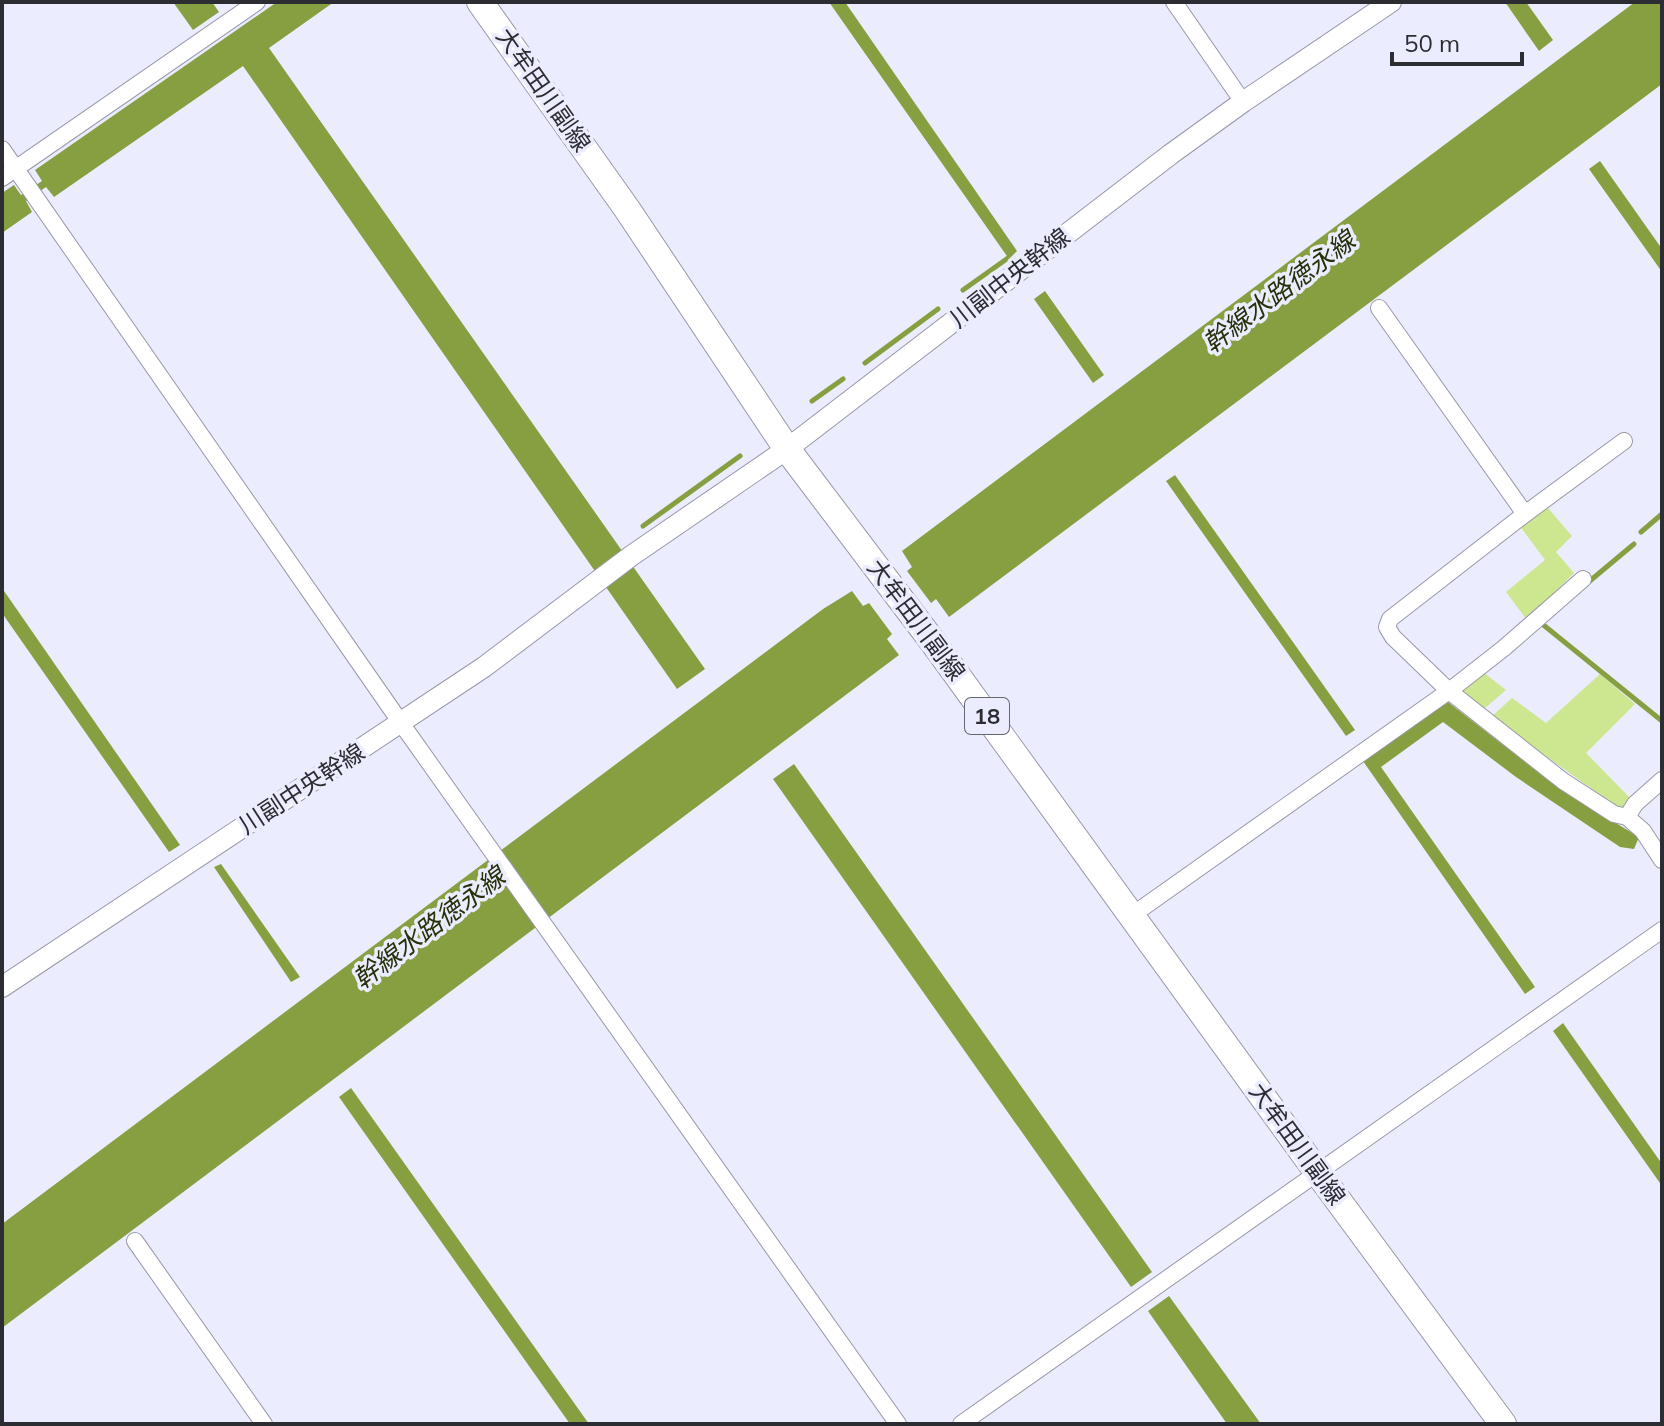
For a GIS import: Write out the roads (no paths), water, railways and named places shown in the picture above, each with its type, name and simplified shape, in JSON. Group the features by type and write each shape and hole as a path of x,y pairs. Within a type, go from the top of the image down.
{"main road":[{"name":"大牟田川副線","path":"480,2 627,209 787,449 933,642 1503,1424"}],"street":[{"path":"9,174 257,2"},
{"path":"1174,2 1243,102"},
{"name":"川副中央幹線","path":"2,987 484,667 631,556 787,449 1171,154 1391,2"},
{"path":"2,149 9,174 32,192 401,723 898,1424"},
{"path":"1379,308 1525,514"},
{"path":"1624,441 1390,619 1387,627 1393,637 1449,691 1563,781 1614,814 1627,817 1643,831 1662,860"},
{"path":"1131,916 1449,691 1583,579"},
{"path":"1627,817 1635,804 1662,780"},
{"path":"961,1424 1662,930"},
{"path":"135,1241 264,1424"}],"water":[{"path":"173,2 212,2 219,12 193,30"},
{"path":"277,2 334,2 269,48 705,669 677,689 243,66 54,197 46,187 26,201 32,212 2,233 2,193 14,185 21,195 42,181 35,170"},
{"path":"829,2 845,2 1017,251 1009,259"},
{"path":"1505,2 1526,2 1553,40 1539,51"},
{"name":"幹線水路徳永線","path":"1635,2 1662,2 1662,84 949,617 936,599 931,603 907,571 912,567 902,551"},
{"path":"1600,161 1662,249 1662,272 1589,169"},
{"path":"1045,291 1104,375 1093,383 1034,299"},
{"path":"1175,475 1355,730 1346,736 1166,481"},
{"path":"2,588 180,845 169,852 2,613"},
{"name":"幹線水路徳永線","path":"852,591 863,606 869,603 892,634 887,639 899,655 2,1328 2,1224 823,609"},
{"path":"1448,702 1561,790 1639,837 1634,849 1620,847 1516,777 1443,722 1381,767 1535,987 1525,994 1363,761"},
{"path":"794,764 1152,1272 1131,1287 773,779"},
{"path":"221,864 300,977 291,982 214,867"},
{"path":"1563,1023 1662,1164 1662,1186 1553,1031"},
{"path":"351,1088 589,1424 570,1424 339,1097"},
{"path":"1169,1296 1261,1424 1227,1424 1148,1311"}],"waterway":[{"path":"963,290 1008,258"},
{"path":"865,363 938,309"},
{"path":"812,401 843,379"},
{"path":"643,526 740,456"},
{"path":"1641,532 1662,514"},
{"path":"1585,585 1634,544"},
{"path":"1541,623 1662,721"}]}
